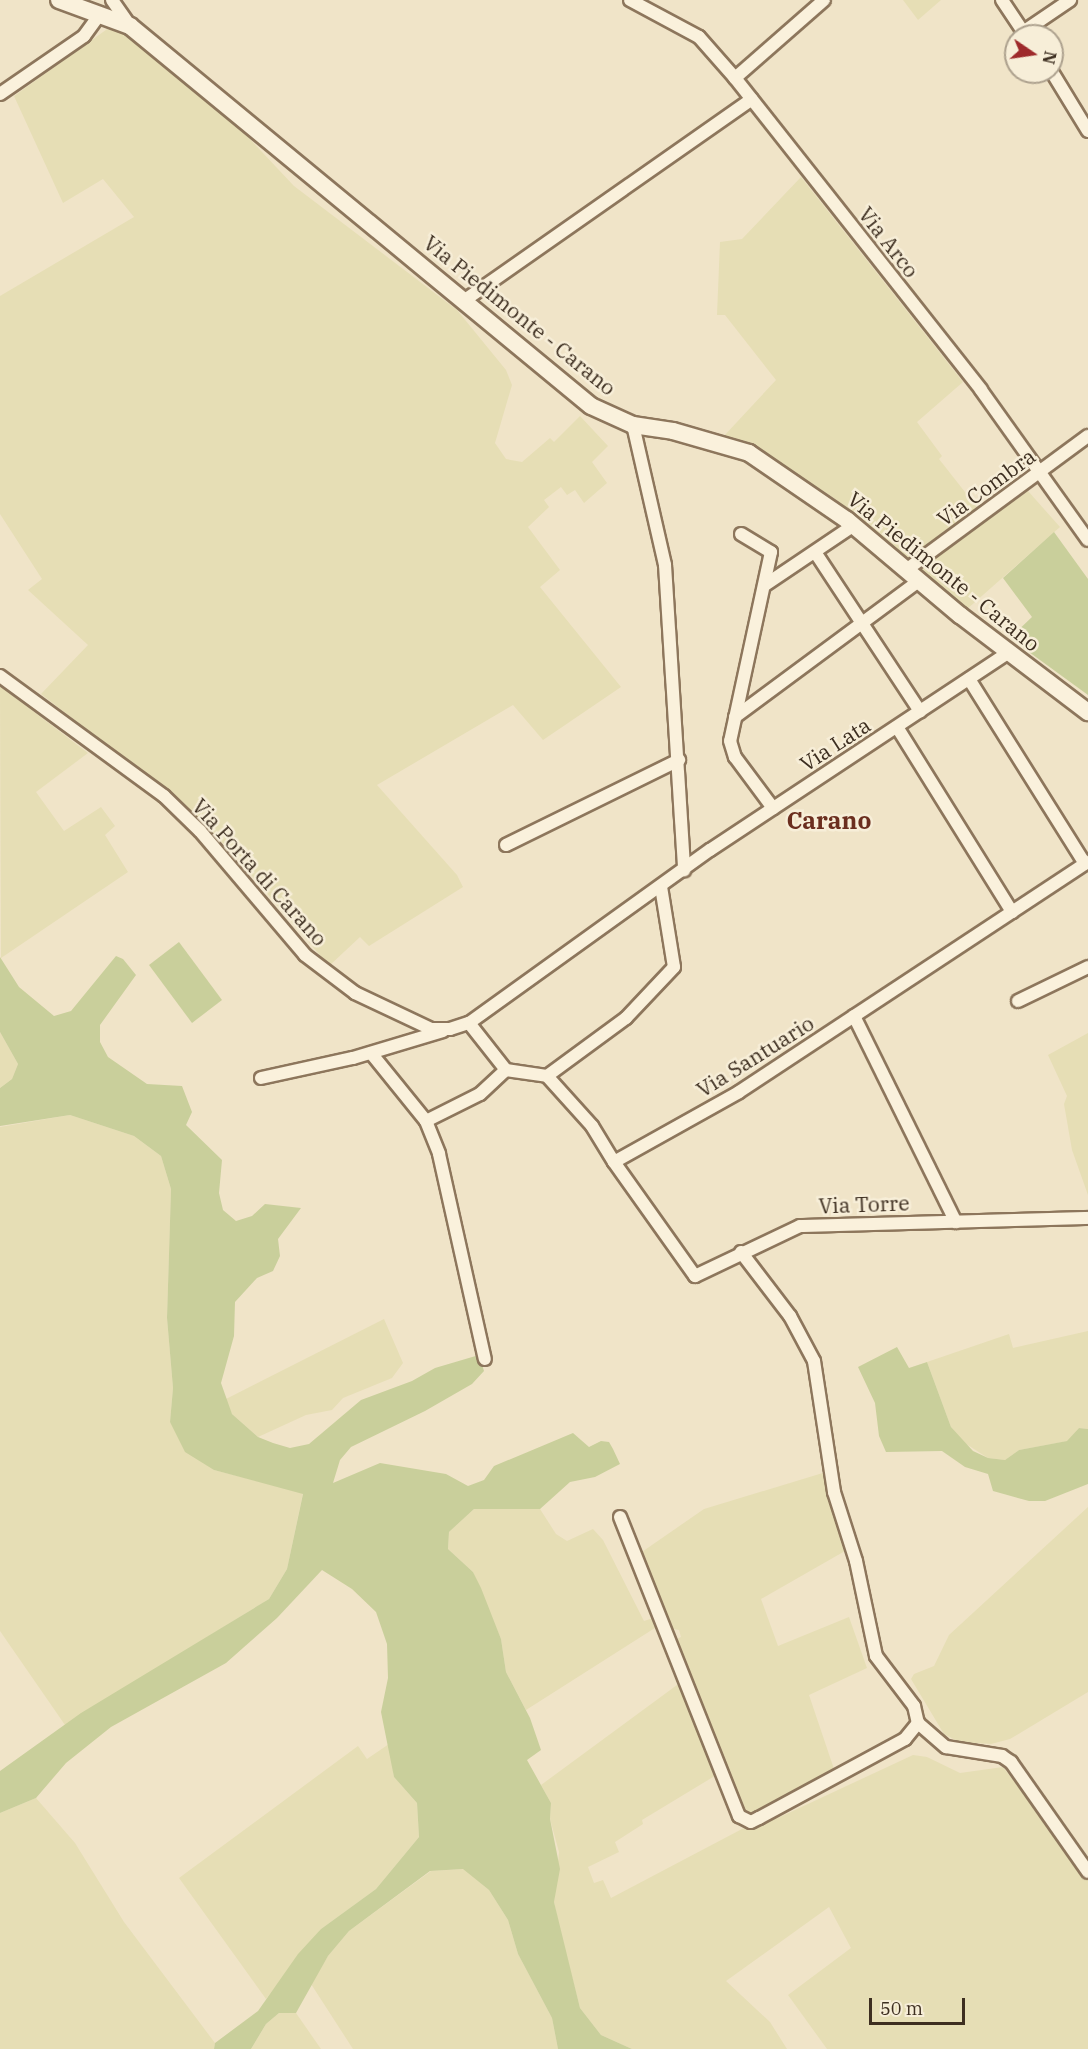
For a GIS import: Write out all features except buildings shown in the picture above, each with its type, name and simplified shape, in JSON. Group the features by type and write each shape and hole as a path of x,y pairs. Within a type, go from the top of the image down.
{"street":[{"name":"Via Piedimonte - Carano","path":"59,0 130,26 591,406 633,425 673,431 749,453 854,525 1008,653 1088,712"},
{"path":"112,0 130,26"},
{"name":"Via Arco","path":"630,0 699,37 735,78 981,390 1088,540"},
{"path":"735,78 824,0"},
{"path":"1002,0 1018,24"},
{"path":"1038,24 1070,0"},
{"path":"0,94 84,36 99,15"},
{"path":"1059,84 1088,131"},
{"path":"465,300 752,99"},
{"path":"633,425 665,565 679,760 684,870"},
{"name":"Via Combra","path":"906,570 1088,436"},
{"path":"765,585 854,525"},
{"path":"741,534 771,552 730,741 735,757 773,808"},
{"path":"814,552 920,711"},
{"path":"735,717 920,581"},
{"name":"Via Lata","path":"684,870 773,808 1008,653"},
{"name":"Via Porta di Carano","path":"0,676 164,796 200,831 305,955 356,993 431,1029 450,1029 469,1023 684,870"},
{"path":"969,679 1086,863"},
{"path":"897,727 1011,912"},
{"path":"506,844 679,760"},
{"name":"Via Santuario","path":"614,1162 740,1092 1086,863"},
{"path":"547,1076 626,1018 674,967 661,887"},
{"path":"1018,1001 1088,967"},
{"name":"Via Torre","path":"614,1162 694,1276 800,1226 863,1221 956,1222 854,1016"},
{"path":"469,1023 506,1070 547,1076 592,1126 614,1162"},
{"path":"261,1078 370,1053 450,1029"},
{"path":"370,1053 426,1121 440,1154 485,1359"},
{"path":"426,1121 480,1094 506,1070"},
{"path":"956,1222 1088,1218"},
{"path":"741,1252 790,1316 814,1361 834,1492 856,1561 876,1656 914,1706 918,1723 946,1747 1002,1756 1011,1762 1088,1872"},
{"path":"620,1517 739,1816 744,1820 751,1822 905,1739 918,1723"}],"shaded area":[{"path":"903,0 941,0 918,20"},
{"path":"110,27 120,32 128,31 248,137 294,186 457,310 506,370 512,385 495,443 506,459 522,462 550,438 554,442 580,416 608,446 592,462 607,483 584,503 575,490 567,495 561,487 544,500 549,507 528,527 560,570 540,587 621,687 543,740 513,705 377,785 457,875 463,887 369,946 360,937 329,966 230,850 185,806 41,694 88,645 28,590 42,579 0,514 0,296 134,217 103,179 63,203 14,96"},
{"path":"801,177 963,382 917,422 942,456 939,459 987,520 1028,491 1060,527 966,610 834,498 751,446 723,437 776,380 725,315 717,315 720,242 742,239"},
{"path":"0,686 88,753 36,792 64,831 101,807 115,826 105,835 128,872 1,958"},
{"path":"0,1032 18,1064 12,1079 0,1088"},
{"path":"1088,1033 1088,1195 1072,1150 1064,1104 1067,1096 1048,1055"},
{"path":"70,1115 134,1136 161,1156 171,1189 167,1318 173,1388 170,1422 214,1470 303,1493 287,1569 269,1599 65,1725 0,1631 0,1127"},
{"path":"384,1319 403,1363 392,1378 343,1398 332,1410 306,1415 258,1437 232,1414 224,1400"},
{"path":"1088,1331 1088,1429 1079,1428 1068,1441 1019,1450 1005,1460 988,1458 960,1440 951,1427 927,1362 1009,1334 1013,1348"},
{"path":"826,1472 832,1510 845,1551 761,1599 778,1646 849,1617 867,1668 809,1695 834,1769 750,1815 741,1811 673,1641 681,1637 679,1630 667,1628 639,1554 704,1509"},
{"path":"507,1507 540,1509 556,1534 567,1541 593,1529 603,1540 644,1621 653,1618 658,1626 526,1710 506,1672 501,1639 473,1572 448,1549 449,1532 474,1509"},
{"path":"1088,1507 1088,1692 1010,1739 991,1744 959,1742 944,1734 911,1679 914,1674 934,1666 949,1635"},
{"path":"677,1685 682,1686 718,1774 642,1820 643,1824 615,1842 619,1852 588,1867 594,1883 603,1880 611,1898 742,1829 780,1817 913,1755 927,1757 960,1773 1003,1767 1088,1879 1088,2049 827,2049 788,1995 851,1948 829,1907 726,1981 770,2022 787,2049 632,2049 601,2035 580,2008 561,1935 554,1902 559,1852 550,1819 551,1803 541,1785"},
{"path":"389,1744 394,1777 417,1803 419,1837 376,1889 321,1929 266,1999 179,1878 358,1746 367,1759"},
{"path":"36,1798 75,1843 124,1922 215,2043 214,2049 0,2049 0,1813"},
{"path":"464,1869 489,1890 508,1920 518,1954 552,2018 558,2049 353,2049 311,1984 328,1956 349,1931 431,1871"},
{"path":"279,2013 296,2013 321,2049 251,2049 266,2024"}],"green space":[{"path":"1054,532 1088,579 1088,695 1010,638 1032,617 1003,578"},
{"path":"179,942 222,1000 192,1023 149,965"},
{"path":"116,956 123,959 136,975 100,1025 100,1042 108,1057 147,1084 182,1086 192,1112 186,1125 222,1160 219,1193 223,1210 236,1221 252,1216 265,1204 301,1208 278,1239 280,1256 273,1271 257,1278 235,1302 234,1336 221,1383 232,1414 258,1437 273,1443 290,1448 309,1444 361,1400 412,1381 435,1368 479,1355 484,1371 472,1384 425,1411 351,1447 340,1460 333,1483 380,1463 446,1474 468,1486 484,1480 494,1466 573,1433 589,1447 601,1441 609,1442 613,1449 620,1464 595,1477 570,1482 540,1509 474,1509 449,1532 448,1549 473,1572 481,1588 501,1639 506,1672 530,1718 541,1750 527,1760 551,1803 550,1819 560,1869 554,1902 580,2008 601,2035 632,2049 558,2049 552,2018 518,1954 508,1920 489,1890 463,1869 430,1871 349,1931 328,1956 296,2013 279,2013 266,2024 251,2049 214,2049 215,2043 258,2011 298,1954 321,1929 376,1889 419,1837 417,1803 394,1777 381,1712 388,1678 387,1644 376,1612 352,1589 322,1570 277,1618 226,1663 111,1727 66,1763 36,1798 0,1813 0,1771 81,1713 269,1599 287,1569 303,1494 214,1470 185,1452 170,1422 173,1388 167,1318 171,1189 161,1156 134,1136 70,1115 0,1126 0,1088 12,1079 18,1064 0,1032 0,957 19,987 54,1016 71,1011"},
{"path":"897,1347 909,1368 927,1362 951,1427 973,1451 988,1458 1005,1460 1019,1450 1067,1441 1079,1428 1088,1429 1088,1484 1045,1501 1029,1501 993,1491 988,1474 965,1467 942,1451 886,1452 879,1436 875,1403 858,1367"}],"district":[{"name":"Carano","path":"829,821"}]}
